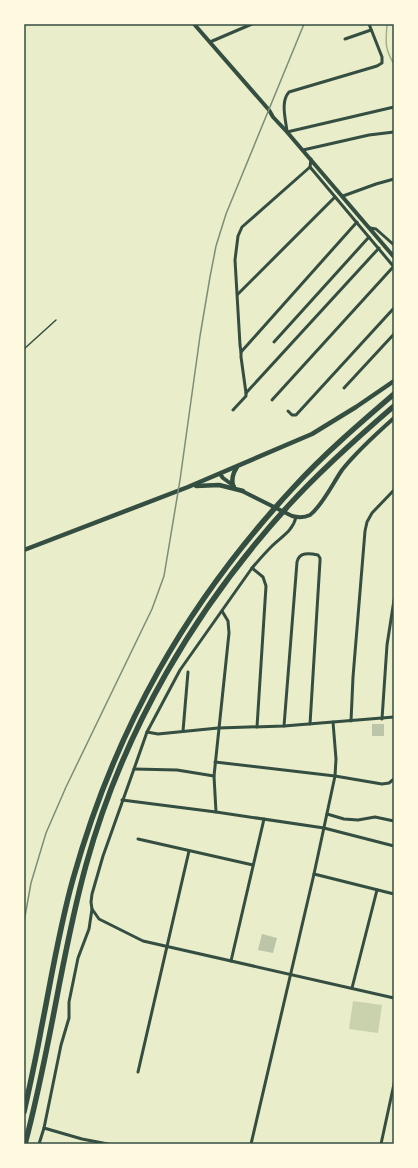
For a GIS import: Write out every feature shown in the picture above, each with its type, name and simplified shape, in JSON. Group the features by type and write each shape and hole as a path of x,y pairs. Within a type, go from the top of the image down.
{"highway":[{"path":"24,1112 66,904 81,850 98,800 120,746 145,695 173,645 206,594 235,555 306,475 331,450 394,394"},
{"path":"25,1144 35,1106 75,907 91,847 126,753 151,701 174,660 208,607 236,568 290,504 338,456 394,406"}],"main road":[{"path":"24,550 188,487 312,434 356,407 394,381"},
{"path":"233,486 233,474 238,466"},
{"path":"188,487 219,484 243,491"}],"street":[{"path":"194,24 394,257"},
{"path":"210,42 252,24"},
{"path":"288,132 284,103 286,95 289,92 377,66 382,63 382,57 369,24"},
{"path":"345,39 371,30"},
{"path":"288,132 394,107"},
{"path":"303,150 369,135 394,132"},
{"path":"272,400 394,267 310,167 310,159"},
{"path":"233,410 246,396 240,345 236,260 238,236 242,227 310,167"},
{"path":"343,196 394,179"},
{"path":"238,295 335,197"},
{"path":"241,352 357,222"},
{"path":"370,228 376,229 394,245"},
{"path":"274,342 369,237"},
{"path":"246,392 379,248"},
{"path":"288,411 292,415 296,415 394,308"},
{"path":"344,388 394,334"},
{"path":"220,474 222,478 233,486 288,514 296,517 305,517 313,512 349,462 394,418"},
{"path":"352,721 353,676 365,532 367,522 372,513 394,490"},
{"path":"39,1144 44,1128 61,1045 69,1018 68,1002 78,958 89,929 92,909 92,894 102,856 147,732 180,670 252,568 291,528 296,517"},
{"path":"284,726 297,560 301,555 308,554 318,555 320,558 310,724"},
{"path":"252,568 263,577 266,586 258,727"},
{"path":"382,719 387,645 394,600"},
{"path":"216,812 214,776 215,762 229,633 228,621 222,610"},
{"path":"183,731 188,672"},
{"path":"147,732 158,734 218,728 284,726 394,717"},
{"path":"252,1144 335,776 336,759 333,722"},
{"path":"215,762 335,776 382,784 389,783 394,779"},
{"path":"134,769 177,770 214,776"},
{"path":"122,800 324,828 394,846"},
{"path":"327,814 358,820 375,817 394,821"},
{"path":"231,961 264,819"},
{"path":"138,839 253,865"},
{"path":"138,1072 189,851"},
{"path":"314,874 394,894"},
{"path":"352,988 377,890"},
{"path":"92,909 99,919 143,941 394,998"},
{"path":"381,1144 394,1084"},
{"path":"44,1128 82,1139 108,1144"}],"lane":[{"path":"24,349 56,320"}],"green space":[{"path":"353,1001 382,1005 378,1033 349,1029"}],"building":[{"path":"372,724 384,724 384,736 372,736"},
{"path":"262,934 277,938 273,953 258,950"}],"waterway":[{"path":"387,24 387,49 394,64"}],"railway":[{"path":"24,922 31,883 46,833 66,787 152,609 164,576 180,480 200,336 216,246 226,214 304,24"}]}
